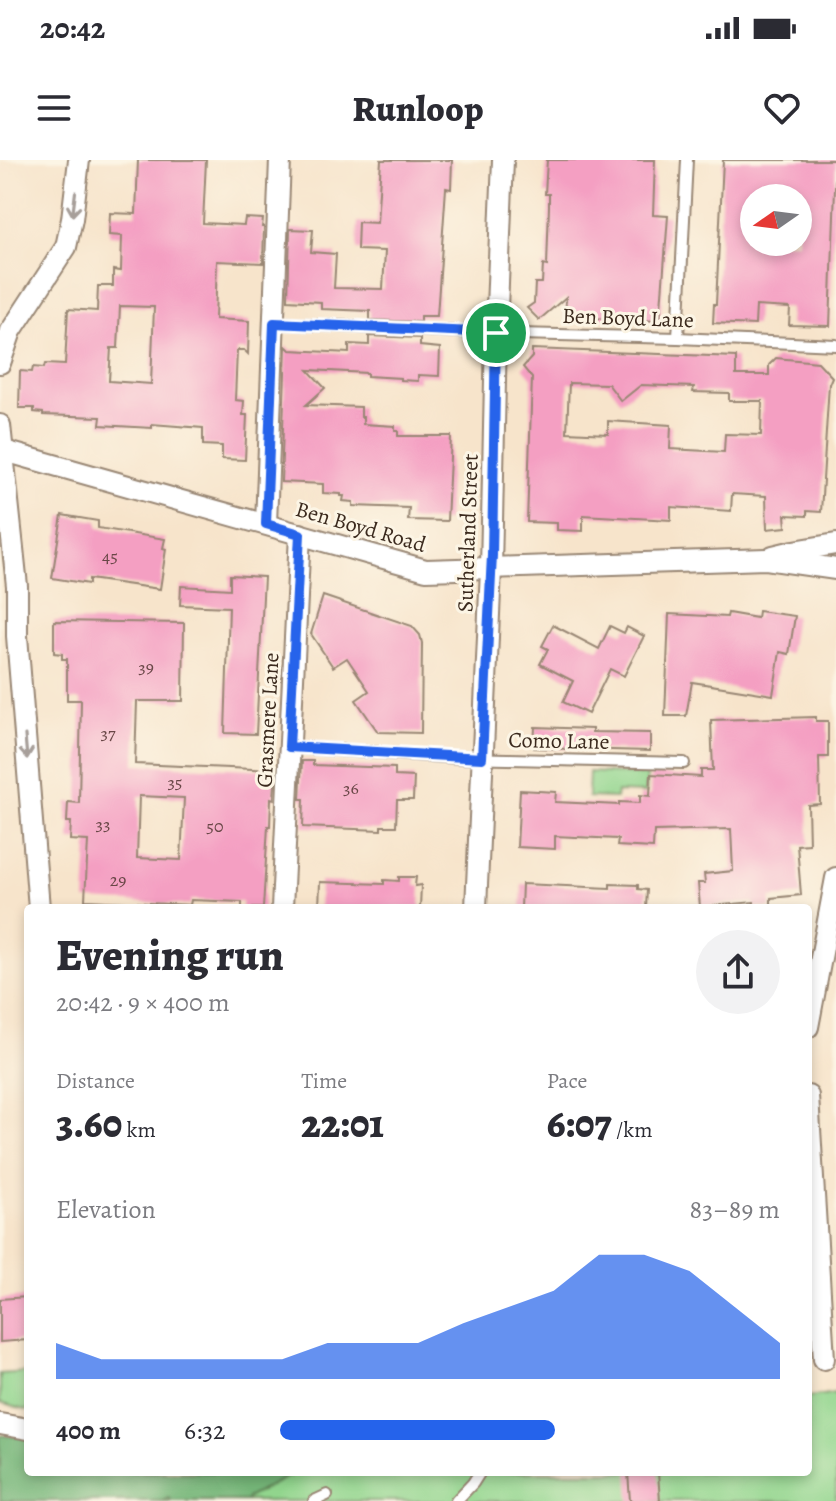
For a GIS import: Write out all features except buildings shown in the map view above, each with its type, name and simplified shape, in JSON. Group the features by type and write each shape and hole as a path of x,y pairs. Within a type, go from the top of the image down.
{"street":[{"path":"0,363 11,331 66,247 79,160"},
{"path":"266,524 280,160"},
{"name":"Sutherland Street","path":"476,904 491,569 503,160"},
{"path":"0,425 9,585 17,636 39,904"},
{"name":"Ben Boyd Road","path":"1,450 426,570 766,559 836,569"},
{"name":"Grasmere Lane","path":"282,904 300,534"},
{"name":"Ben Boyd Road","path":"766,559 836,544"},
{"path":"812,1006 836,878"},
{"path":"812,1151 827,1359"},
{"path":"0,1413 24,1417"},
{"path":"0,1424 24,1428"}],"lane":[{"path":"678,338 687,160"},
{"name":"Ben Boyd Lane","path":"274,323 836,345"},
{"name":"Como Lane","path":"289,747 482,758 684,763"},
{"path":"456,1501 477,1476"},
{"path":"314,1501 327,1495"}],"green space":[{"path":"589,772 647,775 646,793 617,792 616,798 588,797"},
{"path":"24,1372 24,1410 0,1403 0,1374"},
{"path":"836,1393 836,1501 0,1501 0,1438 24,1467 24,1476 812,1476 812,1396"},
{"path":"0,1435 24,1438 24,1476 288,1476 246,1501 172,1501 168,1498 163,1501 0,1501"}],"route":[{"path":"274,323 496,333 492,555 482,758 289,747 300,534 266,524 274,323"}]}
